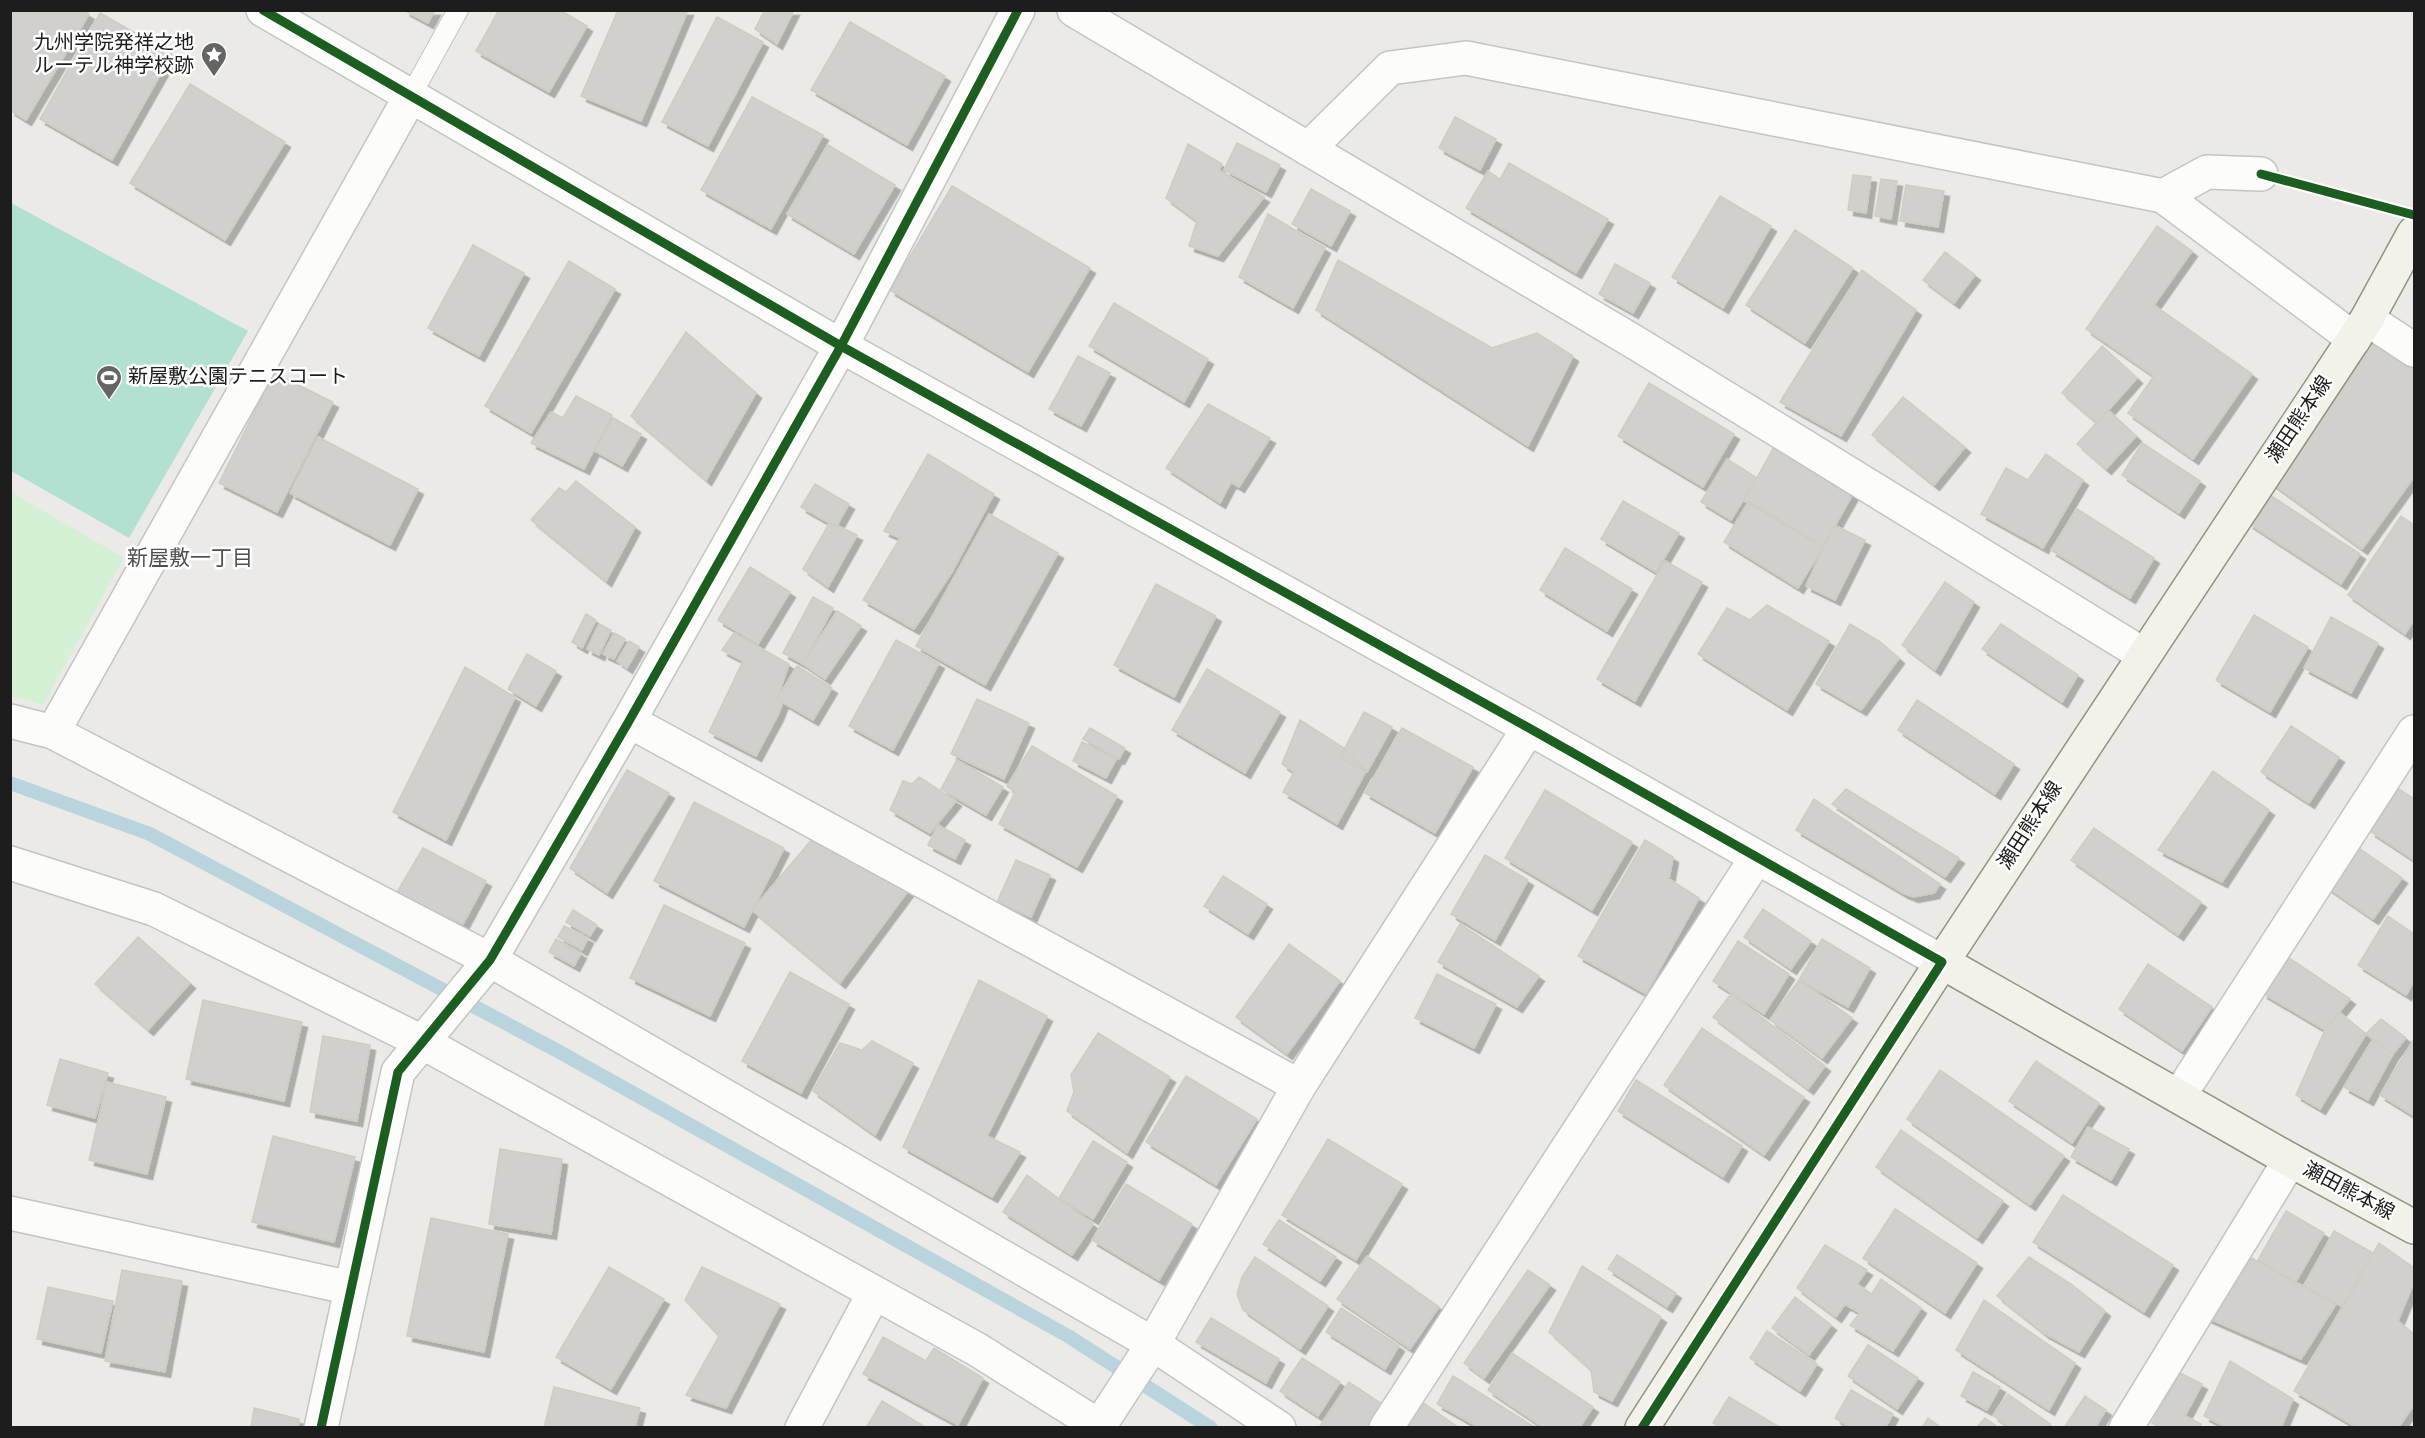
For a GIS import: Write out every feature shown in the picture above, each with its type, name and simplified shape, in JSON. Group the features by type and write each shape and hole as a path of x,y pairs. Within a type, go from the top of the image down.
{"main road":[{"name":"瀬田熊本線","path":"2415,233 2360,329 1942,962 2290,1160 2415,1227"},
{"path":"1642,1428 1942,962"}],"street":[{"path":"263,10 841,346 1529,728 1942,962"},
{"path":"321,1428 398,1072 483,968 629,722 841,346 1018,10"},
{"path":"1074,10 1636,343 2144,655"},
{"path":"1308,149 1390,68 1466,58 2163,196 2360,329 2415,350"},
{"path":"53,732 410,97"},
{"path":"2163,196 2207,172 2260,174"},
{"path":"10,721 53,732 483,968 1151,1349 1279,1428"},
{"path":"629,722 1299,1086"},
{"path":"10,863 154,909 430,1031 874,1293 1104,1420 1151,1349 1299,1086 1529,728"},
{"path":"2179,1096 2415,732"},
{"path":"1386,1428 1757,857"},
{"path":"2126,1428 2290,1160"},
{"path":"10,1213 351,1288"},
{"path":"802,1428 874,1293"}],"lane":[{"path":"410,97 458,10"}],"green space":[{"name":"新屋敷公園テニスコート","path":"11,203 248,331 129,538 11,471"},
{"path":"11,492 124,558 43,705 11,696"}],"building":[{"path":"10,10 82,10 89,14 26,120 10,110"},
{"path":"404,10 435,10 428,23"},
{"path":"499,10 560,10 587,26 549,92 476,51"},
{"path":"618,10 688,10 641,121 581,96"},
{"path":"765,10 794,10 777,44 755,29"},
{"path":"100,13 172,54 112,160 40,119"},
{"path":"717,17 763,42 708,146 662,122"},
{"path":"850,22 945,76 907,145 811,90"},
{"path":"190,84 285,142 225,240 130,183"},
{"path":"752,97 823,135 771,229 701,190"},
{"path":"1455,117 1496,139 1480,170 1439,148"},
{"path":"1237,143 1280,165 1266,192 1224,170"},
{"path":"1188,144 1222,164 1219,170 1264,197 1218,256 1189,246 1197,221 1166,198"},
{"path":"828,145 895,185 854,254 787,214"},
{"path":"1509,163 1608,219 1576,273 1466,208 1488,171 1500,179"},
{"path":"1853,175 1871,177 1866,213 1848,210"},
{"path":"1881,179 1897,181 1891,219 1875,216"},
{"path":"1906,185 1944,191 1938,227 1900,221"},
{"path":"952,186 1090,268 1028,372 890,290"},
{"path":"1311,189 1350,211 1331,246 1292,224"},
{"path":"1720,196 1771,226 1723,308 1672,277"},
{"path":"1268,214 1325,248 1293,308 1239,277"},
{"path":"2157,226 2192,251 2154,305 2252,374 2193,459 2128,413 2154,376 2086,329"},
{"path":"1795,230 1853,268 1805,343 1746,305"},
{"path":"473,245 524,273 479,356 428,328"},
{"path":"1945,252 1975,275 1954,303 1923,280"},
{"path":"1338,260 1492,348 1537,333 1573,356 1528,446 1316,310"},
{"path":"569,261 615,289 531,433 485,406"},
{"path":"1615,264 1650,283 1633,313 1599,294"},
{"path":"1862,270 1916,310 1841,436 1780,402"},
{"path":"1114,303 1208,359 1184,402 1089,346"},
{"path":"686,332 756,393 706,480 631,416"},
{"path":"2372,338 2414,369 2414,477 2362,549 2269,481"},
{"path":"2102,346 2137,378 2097,423 2062,393"},
{"path":"1078,356 1110,373 1081,426 1049,409"},
{"path":"274,373 333,402 277,512 219,483"},
{"path":"1649,383 1734,434 1703,487 1618,436"},
{"path":"576,396 612,415 584,469 531,443 551,412 563,418"},
{"path":"1903,397 1965,447 1934,485 1872,435"},
{"path":"1208,404 1270,438 1239,487 1231,482 1220,503 1166,468"},
{"path":"2108,410 2136,436 2106,469 2077,444"},
{"path":"613,418 641,434 622,466 595,451"},
{"path":"318,437 418,489 390,545 290,493"},
{"path":"2142,443 2200,481 2179,513 2122,475"},
{"path":"1774,447 1854,492 1823,547 1744,501"},
{"path":"928,454 994,494 952,572 914,629 863,600 900,538 884,531"},
{"path":"2046,454 2083,480 2043,548 1981,514 2006,468 2028,480"},
{"path":"1727,459 1757,478 1731,520 1701,502"},
{"path":"576,481 635,527 606,581 531,520 559,488 566,492"},
{"path":"815,484 849,504 836,527 801,507"},
{"path":"2267,493 2360,554 2341,584 2248,523"},
{"path":"1623,501 1679,533 1656,572 1601,539"},
{"path":"1749,501 1823,547 1798,588 1724,542"},
{"path":"2077,509 2154,558 2130,598 2051,550"},
{"path":"989,514 1058,553 985,685 916,646"},
{"path":"2401,516 2414,525 2414,620 2405,634 2348,595"},
{"path":"830,522 857,535 828,587 803,569"},
{"path":"1834,525 1865,540 1835,600 1806,586"},
{"path":"1565,548 1632,589 1607,631 1540,590"},
{"path":"1665,561 1702,582 1635,701 1597,679"},
{"path":"750,567 790,592 758,644 718,620"},
{"path":"1945,582 1974,602 1935,670 1902,645"},
{"path":"1156,584 1216,616 1174,697 1114,665"},
{"path":"813,597 833,608 803,664 783,653"},
{"path":"1767,605 1829,641 1787,710 1698,654 1727,608 1750,620"},
{"path":"837,611 861,626 825,679 803,664"},
{"path":"586,614 596,620 582,648 572,642"},
{"path":"2254,615 2308,647 2270,712 2216,680"},
{"path":"2331,617 2378,643 2351,693 2304,668"},
{"path":"599,624 611,630 599,655 587,649"},
{"path":"1850,624 1879,641 1899,658 1861,710 1816,684"},
{"path":"2001,624 2078,675 2062,702 1982,649"},
{"path":"614,633 625,639 614,659 603,654"},
{"path":"734,633 789,664 777,699 783,702 756,756 709,732 743,661 722,650"},
{"path":"896,640 939,663 893,750 849,726"},
{"path":"629,641 639,647 627,668 617,661"},
{"path":"527,654 556,671 536,706 508,689"},
{"path":"797,666 832,688 813,720 777,699"},
{"path":"465,667 515,697 446,840 393,812"},
{"path":"1207,669 1280,712 1245,773 1172,730"},
{"path":"977,699 1029,723 1004,779 951,754"},
{"path":"1917,700 2014,764 1995,794 1898,730"},
{"path":"1364,712 1392,727 1367,772 1340,757"},
{"path":"1300,720 1344,748 1366,771 1337,824 1283,792 1294,772 1282,764"},
{"path":"2291,726 2339,757 2309,803 2261,772"},
{"path":"1090,728 1125,748 1119,759 1083,739"},
{"path":"1402,728 1473,767 1435,833 1365,793"},
{"path":"1082,742 1116,759 1106,778 1073,761"},
{"path":"1032,746 1117,796 1077,867 999,824 1015,792 1007,786"},
{"path":"957,760 1003,787 986,815 941,789"},
{"path":"627,770 669,793 607,893 570,868"},
{"path":"2213,771 2269,810 2222,882 2158,850"},
{"path":"919,777 956,801 930,833 890,810 903,781 912,784"},
{"path":"1846,789 1959,858 1945,877 1832,804"},
{"path":"2399,789 2414,799 2414,860 2370,831"},
{"path":"1545,790 1632,842 1592,910 1505,858"},
{"path":"1814,799 1940,884 1934,893 1913,897 1903,893 1796,830"},
{"path":"694,802 784,848 744,927 654,881"},
{"path":"938,825 965,840 955,859 928,845"},
{"path":"2094,828 2201,902 2178,935 2071,860"},
{"path":"814,837 908,891 840,983 752,910"},
{"path":"1645,840 1673,857 1669,879 1699,898 1646,994 1578,956"},
{"path":"2350,842 2402,878 2373,919 2321,883"},
{"path":"423,848 486,881 463,924 396,894"},
{"path":"1485,855 1528,880 1495,940 1451,914"},
{"path":"1016,860 1050,875 1031,917 997,902"},
{"path":"1223,876 1267,904 1248,934 1204,906"},
{"path":"664,905 745,943 710,1016 630,978"},
{"path":"1763,909 1811,941 1791,969 1744,937"},
{"path":"573,910 597,925 590,936 566,922"},
{"path":"2388,916 2414,934 2414,981 2406,995 2358,965"},
{"path":"1460,924 1539,976 1517,1007 1438,962"},
{"path":"564,926 588,938 582,950 558,937"},
{"path":"138,937 190,983 148,1030 95,984"},
{"path":"556,939 581,953 574,966 549,952"},
{"path":"1822,939 1870,968 1848,1007 1799,980"},
{"path":"1738,941 1789,974 1764,1014 1713,981"},
{"path":"1289,944 1340,981 1287,1054 1236,1017"},
{"path":"2285,955 2350,999 2325,1030 2262,993"},
{"path":"2148,964 2212,1007 2182,1051 2119,1009"},
{"path":"790,972 849,1004 801,1093 742,1061"},
{"path":"1437,974 1496,1004 1474,1048 1415,1018"},
{"path":"979,980 1047,1016 987,1136 1020,1152 992,1197 903,1147"},
{"path":"1799,980 1852,1018 1822,1058 1770,1020"},
{"path":"1731,994 1825,1066 1808,1089 1713,1017"},
{"path":"203,1000 302,1022 284,1101 186,1079"},
{"path":"2339,1012 2366,1034 2320,1109 2296,1095 2325,1030"},
{"path":"2381,1019 2406,1038 2393,1054 2366,1034"},
{"path":"1702,1028 1804,1097 1764,1155 1664,1085"},
{"path":"1098,1033 1170,1077 1127,1153 1067,1111 1074,1092 1071,1075"},
{"path":"323,1036 370,1045 357,1121 310,1112"},
{"path":"2373,1039 2393,1054 2368,1100 2344,1087"},
{"path":"2414,1039 2414,1116 2380,1095"},
{"path":"872,1041 913,1063 875,1135 813,1091 840,1043 862,1050"},
{"path":"60,1059 108,1073 95,1118 47,1105"},
{"path":"2036,1061 2099,1103 2072,1143 2009,1101"},
{"path":"1940,1070 2064,1156 2030,1205 1907,1119"},
{"path":"1186,1076 1257,1119 1216,1185 1146,1142"},
{"path":"1636,1080 1742,1146 1723,1177 1618,1111"},
{"path":"107,1082 166,1097 147,1174 89,1160"},
{"path":"2088,1127 2129,1149 2111,1180 2071,1157"},
{"path":"1901,1130 2003,1201 1977,1238 1876,1167"},
{"path":"273,1136 355,1157 334,1242 252,1222"},
{"path":"1328,1139 1402,1184 1356,1260 1282,1215"},
{"path":"1093,1141 1127,1162 1093,1219 1059,1198"},
{"path":"500,1149 562,1159 551,1234 489,1224"},
{"path":"1027,1175 1093,1224 1072,1255 1003,1212"},
{"path":"1126,1184 1192,1224 1159,1280 1092,1240"},
{"path":"2063,1195 2173,1265 2144,1312 2033,1242"},
{"path":"1895,1209 1977,1263 1945,1313 1863,1258"},
{"path":"2286,1211 2324,1233 2295,1283 2258,1260"},
{"path":"431,1218 508,1234 484,1352 407,1336"},
{"path":"1279,1220 1336,1257 1320,1281 1263,1244"},
{"path":"2334,1231 2373,1253 2343,1307 2304,1286"},
{"path":"2379,1243 2414,1268 2414,1282 2398,1321 2414,1334 2414,1405 2398,1428 2358,1428 2294,1391"},
{"path":"1825,1245 1867,1270 1857,1284 1872,1294 1881,1279 1921,1308 1893,1351 1850,1325 1860,1313 1845,1304 1836,1317 1797,1288"},
{"path":"2244,1254 2336,1304 2301,1359 2203,1316"},
{"path":"1617,1255 1676,1293 1667,1307 1608,1269"},
{"path":"1367,1256 1439,1307 1410,1349 1337,1299"},
{"path":"1255,1257 1328,1306 1300,1349 1243,1310 1237,1294 1242,1277"},
{"path":"2029,1257 2071,1284 2105,1311 2079,1352 2044,1333 1997,1296"},
{"path":"1582,1266 1661,1317 1612,1401 1594,1392 1591,1370 1549,1332"},
{"path":"609,1267 664,1299 611,1389 556,1357"},
{"path":"702,1267 780,1304 726,1408 686,1395 719,1336 685,1300"},
{"path":"122,1270 182,1281 165,1372 105,1361"},
{"path":"1528,1270 1550,1285 1484,1378 1464,1363"},
{"path":"48,1287 113,1301 101,1353 37,1339"},
{"path":"1795,1297 1831,1325 1809,1355 1772,1328"},
{"path":"1984,1300 2075,1363 2049,1410 1956,1350"},
{"path":"1341,1308 1399,1346 1385,1369 1326,1332"},
{"path":"1211,1318 1279,1359 1266,1383 1196,1342"},
{"path":"1767,1331 1817,1364 1800,1391 1750,1358"},
{"path":"883,1337 926,1361 934,1348 983,1378 958,1425 863,1374"},
{"path":"1868,1345 1918,1378 1897,1409 1848,1376"},
{"path":"1512,1353 1593,1407 1579,1428 1544,1428 1488,1390"},
{"path":"1302,1358 1340,1382 1318,1416 1280,1391"},
{"path":"2230,1361 2293,1399 2281,1428 2228,1428 2204,1416"},
{"path":"1973,1372 2000,1387 1987,1410 1961,1396"},
{"path":"2180,1373 2202,1384 2185,1416 2201,1424 2199,1428 2161,1428 2152,1423"},
{"path":"1453,1376 1536,1428 1480,1428 1437,1404"},
{"path":"1349,1382 1382,1404 1367,1428 1322,1428 1320,1426"},
{"path":"554,1387 640,1408 635,1428 544,1428"},
{"path":"1851,1390 1893,1414 1885,1428 1851,1428 1835,1418"},
{"path":"2008,1394 2050,1424 2047,1428 2010,1428 1993,1415"},
{"path":"2085,1396 2106,1410 2095,1428 2064,1428"},
{"path":"1729,1397 1781,1428 1721,1428 1713,1423"},
{"path":"882,1401 927,1428 866,1428"},
{"path":"1421,1401 1459,1428 1402,1428"},
{"path":"254,1408 299,1419 298,1428 251,1428"},
{"path":"1928,1418 1942,1428 1922,1428"},
{"path":"1985,1418 1999,1428 1976,1428"}],"waterway":[{"path":"10,783 150,834 556,1050 1068,1336 1211,1428"}],"cycle path":[{"path":"263,10 841,346 1529,728 1942,962 1642,1428"},
{"path":"321,1428 398,1072 490,960 629,721 841,346 1018,10"},
{"path":"2261,174 2414,215"}],"place":[{"name":"九州学院発祥之地 ルーテル神学校跡","path":"214,78"},
{"name":"新屋敷公園テニスコート","path":"109,401"}],"district":[{"name":"新屋敷一丁目","path":"190,559"}]}
